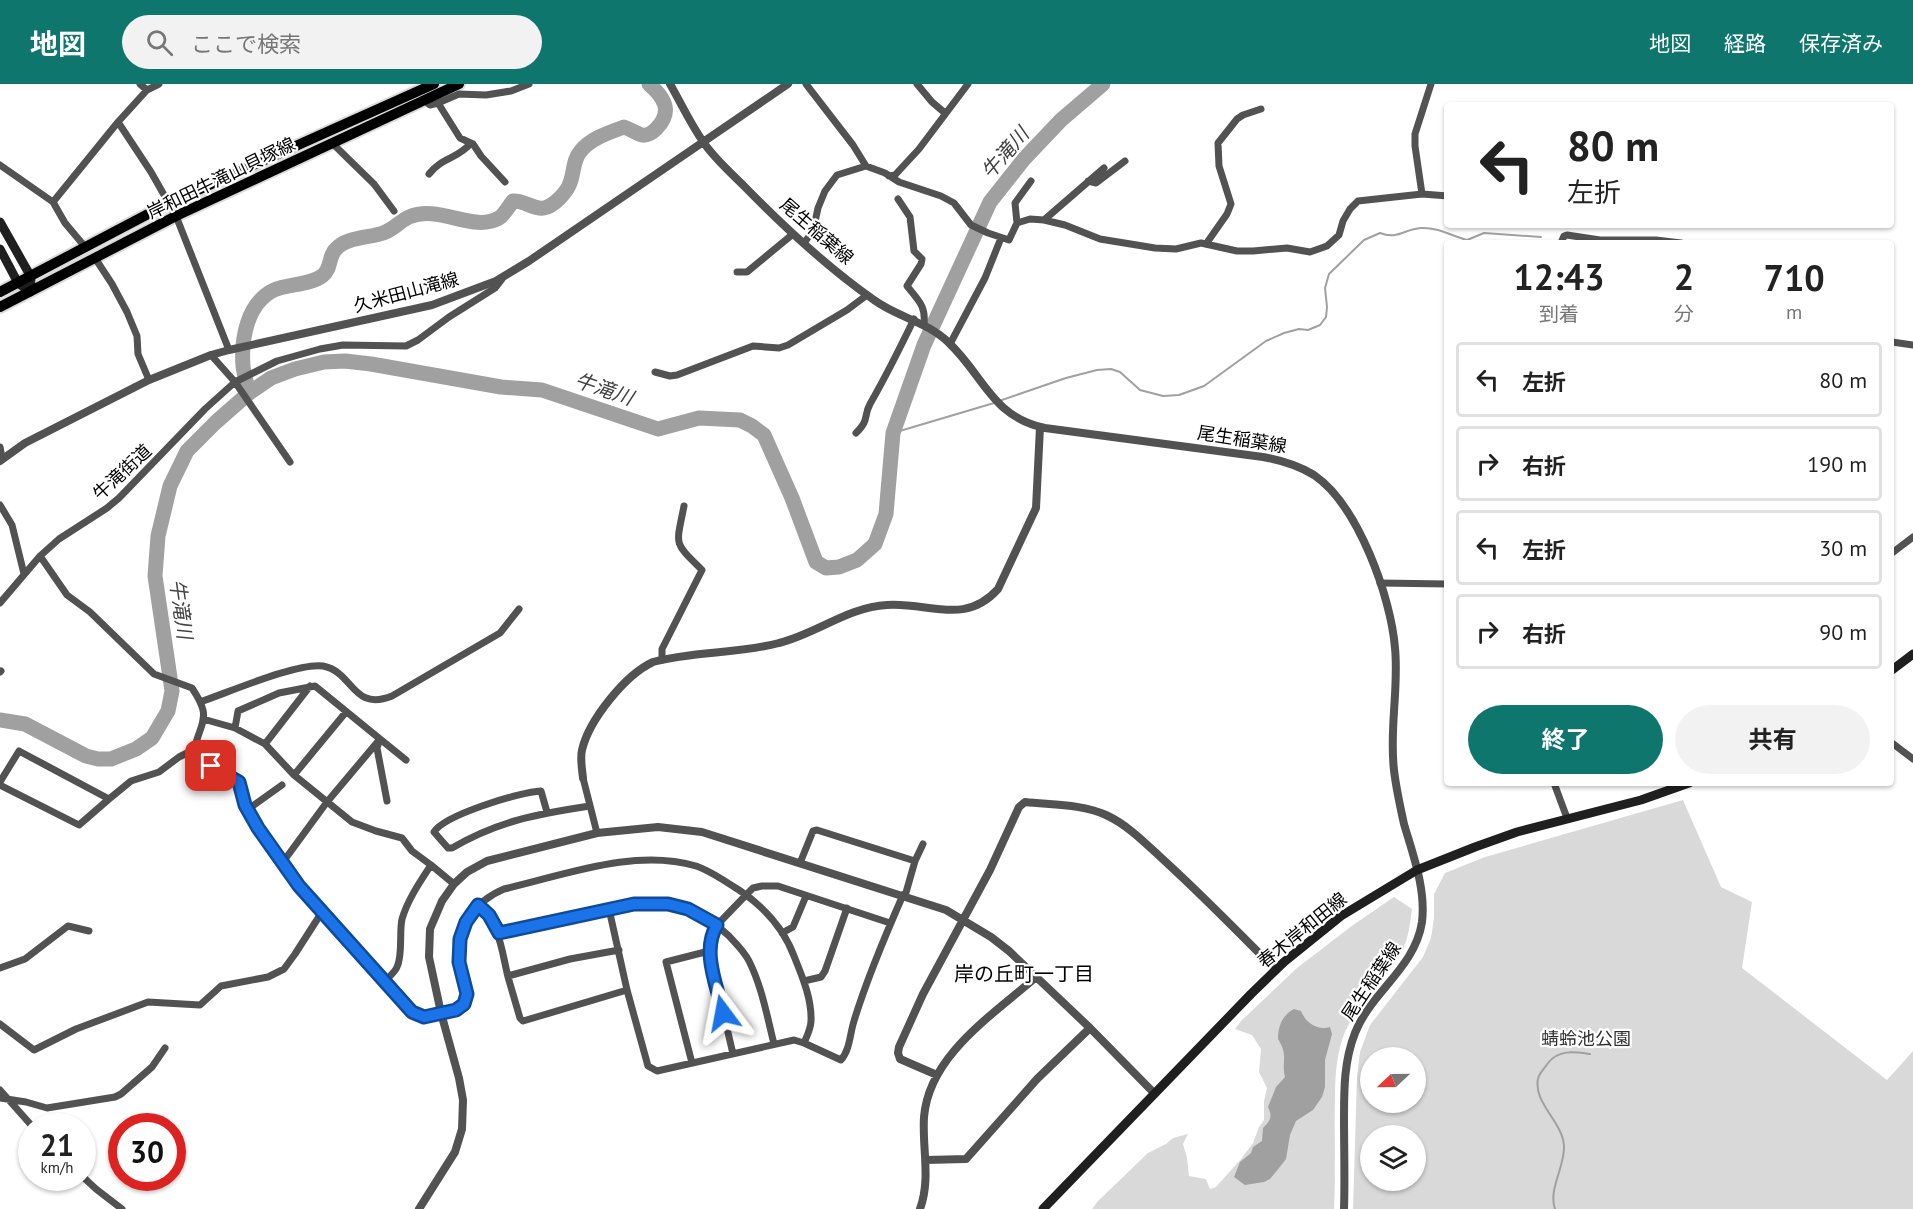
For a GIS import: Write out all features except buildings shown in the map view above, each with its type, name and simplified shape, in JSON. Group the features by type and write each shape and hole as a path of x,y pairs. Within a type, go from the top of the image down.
{"main road":[{"name":"岸和田牛滝山貝塚線","path":"0,292 169,203 434,84"},
{"name":"岸和田牛滝山貝塚線","path":"0,308 176,216 459,84"},
{"path":"0,222 31,277 30,292"},
{"path":"0,249 18,283 30,292"},
{"path":"1894,668 1913,654"},
{"name":"春木岸和田線","path":"1043,1209 1276,970 1341,916 1417,870 1474,847 1517,832 1641,800 1681,786"}],"street":[{"path":"140,84 147,90"},
{"path":"53,202 118,122 147,90 159,84"},
{"path":"424,100 430,105 459,94 486,95 528,84"},
{"name":"尾生稲葉線","path":"670,84 704,143 793,234 877,303 914,319 949,343 997,402 1021,422 1040,427 1269,458 1289,463 1302,468 1322,482 1336,496 1361,536 1380,583 1390,617 1395,646 1392,730 1394,770 1417,870 1422,906 1418,937 1404,964 1361,1020 1348,1055 1344,1085 1344,1209"},
{"name":"久米田山滝線","path":"1,459 25,443 149,381 211,356 250,345 432,305 503,278 788,84"},
{"path":"806,84 853,145 866,166 899,182 941,196 954,203 971,225 988,234 1009,240 1017,224 1015,202 1031,181"},
{"path":"917,84 945,113"},
{"path":"889,176 895,175 919,149 968,84"},
{"path":"1422,194 1415,135 1431,84"},
{"path":"438,103 460,138 471,143 505,182"},
{"path":"1206,244 1227,214 1230,204 1219,166 1218,143 1237,119 1261,109"},
{"path":"118,122 151,172 176,216 233,349"},
{"path":"332,143 374,184 394,211"},
{"path":"429,174 435,165 461,153 471,143"},
{"path":"1088,181 1096,183 1125,161"},
{"path":"0,165 53,202 65,223 86,248"},
{"path":"804,243 813,231 818,208 825,191 837,175 866,166"},
{"path":"1044,220 1104,168"},
{"path":"1017,224 1030,219 1044,220 1065,225 1100,239 1176,249 1201,243 1237,250 1287,248 1310,252 1327,246 1339,235 1350,209 1358,201 1422,194 1444,196"},
{"path":"898,199 910,217 914,250 922,259 907,286 922,304 925,313 924,326"},
{"path":"737,272 747,272 793,234"},
{"path":"1562,240 1567,235 1600,240 1656,240"},
{"path":"949,343 985,278 1001,237"},
{"path":"95,258 127,312 137,336 138,354 149,381"},
{"name":"牛滝街道","path":"0,603 40,556 59,538 119,498 206,409 246,377 287,358 343,345 406,346 495,288 503,278"},
{"path":"463,295 466,306"},
{"path":"655,372 670,376 677,375 753,346 779,348 788,345 847,310 867,295"},
{"path":"856,433 866,422 868,406 879,391 914,319"},
{"path":"1894,342 1913,345"},
{"path":"211,356 236,384 290,462"},
{"path":"597,833 583,778 581,753 590,729 627,680 643,667 662,660 781,643 854,612 869,608 907,605 964,610 989,598 998,589 1036,508 1040,427"},
{"path":"0,447 1,459"},
{"path":"0,505 12,525 24,574"},
{"path":"662,660 662,649 702,570 679,547 677,539 684,506"},
{"path":"1894,551 1913,537"},
{"path":"40,556 68,595 90,612 154,674 192,688 203,709 203,719 195,749 196,757 239,782 248,810 258,828 299,886 418,1016 424,1017 456,1010 464,1004 467,994 459,962 460,939 466,922 478,905 490,895 504,889 607,865 659,859 698,867 722,879 746,895 772,918 791,947 804,981 812,1023 804,1043"},
{"path":"1380,583 1444,584"},
{"path":"200,702 287,672 313,666 335,669 363,698 372,701 381,700 392,696 500,633 519,609"},
{"path":"265,744 310,686"},
{"path":"235,728 238,711 279,693 315,686 406,760"},
{"path":"294,775 346,712"},
{"path":"203,719 235,728 265,744 294,775 352,822 402,838 412,851 454,884"},
{"path":"380,740 377,748 387,801"},
{"path":"283,862 327,802 380,740"},
{"path":"1894,745 1913,759"},
{"path":"109,799 19,751 0,783 80,825 131,781 159,772 178,757 195,749"},
{"path":"248,810 282,785"},
{"path":"1555,786 1567,818"},
{"path":"547,812 541,791 531,791 457,816 436,828 434,832 448,848 452,848 494,827 547,812 590,806"},
{"path":"937,1075 900,1059 898,1053 923,994 965,920 1019,807 1025,802 1078,807 1107,816 1136,835 1196,890 1276,970"},
{"path":"419,1209 455,1152 462,1129 463,1100 430,968 430,929 442,901 454,884 467,872 487,861 597,833 658,827 689,829 726,838 946,910 991,936 1090,1028 1154,1093"},
{"path":"800,863 813,831 817,830 915,861"},
{"path":"609,909 627,990 648,1066 657,1071 794,1040 841,1060 845,1055 853,1022 890,923 904,895 923,844"},
{"path":"385,981 397,968 405,911 413,891 431,865"},
{"path":"733,1054 709,951 710,939 717,925 753,888 762,885 778,886 890,923"},
{"path":"782,933 793,927 806,896"},
{"path":"499,933 634,904 668,904 688,909 717,925 748,958 759,982 774,1044"},
{"path":"478,905 489,915 499,933 508,976 520,1018 523,1021 627,990"},
{"path":"804,981 821,977 825,971 847,908"},
{"path":"0,1024 34,1050 76,1029 148,1002 200,1005 226,984 268,977 284,969 322,912"},
{"path":"0,968 25,959 68,926 89,931"},
{"path":"508,976 619,950"},
{"path":"692,1063 666,962 709,951"},
{"path":"920,1209 926,1177 924,1115 937,1075 949,1055 1036,977"},
{"path":"926,1160 966,1159 1037,1079 1090,1028"},
{"path":"0,1098 46,1108 115,1097 152,1067 165,1048"},
{"path":"0,1090 20,1113"},
{"path":"96,1190 122,1209"}],"green space":[{"name":"蜻蛉池公園","path":"1683,800 1721,887 1752,902 1742,968 1887,1080 1913,1051 1913,1209 1353,1209 1357,1077 1360,1052 1360,1113 1426,1113 1426,1047 1362,1047 1370,1025 1423,957 1431,938 1434,894 1445,873 1485,857"},
{"path":"1394,897 1412,909 1405,944 1396,961 1354,1015 1347,1027 1338,1055 1335,1084 1334,1209 1092,1209 1148,1153 1173,1138 1188,1134 1183,1144 1189,1176 1206,1179 1210,1189 1216,1187 1253,1143 1264,1120 1267,1088 1259,1072 1261,1049 1252,1035 1235,1029 1297,968"}],"shaded area":[{"path":"1294,1009 1301,1011 1312,1025 1321,1028 1330,1027 1332,1034 1325,1060 1325,1087 1322,1097 1313,1110 1296,1121 1290,1135 1286,1159 1279,1168 1270,1179 1264,1182 1245,1185 1234,1177 1240,1162 1251,1153 1253,1147 1262,1141 1263,1128 1270,1116 1268,1107 1276,1087 1285,1077 1284,1054 1278,1035 1284,1018"}],"waterway":[{"path":"249,393 243,366 243,345 252,313 265,296 279,288 317,279 325,273 332,255 340,245 387,232 409,217 432,214 467,221 489,222 501,217 513,201 540,208 548,207 556,202 568,187 578,155 589,143 624,127 646,135 661,123 665,105 649,84"},
{"name":"牛滝川","path":"0,720 25,724 86,756 98,759 111,759 136,749 152,738 168,711 172,691 155,576 158,536 170,486 187,451 249,393 271,378 324,362 345,361 371,364 501,387 542,390 658,429 699,418 740,420 764,435 792,498 816,562 826,568 839,567 857,560 875,544 886,514 893,433 924,345 990,202 1024,159 1061,120 1103,84"},
{"path":"999,401 1097,370 1111,369 1120,372 1140,390 1163,396 1179,395 1204,386 1266,341 1284,333 1299,329 1308,330 1320,325 1326,317 1325,288 1329,274 1364,240 1380,233 1396,235 1427,228 1467,240 1484,233 1541,237"},
{"path":"893,433 994,403"},
{"path":"1555,1209 1553,1201 1555,1186 1564,1146 1559,1129 1540,1096 1538,1079 1548,1063 1557,1055 1568,1052 1590,1054"}],"district":[{"name":"岸の丘町一丁目","path":"1024,974"}],"route":[{"path":"211,766 239,782 245,805 258,828 299,886 418,1016 424,1017 456,1010 464,1004 467,994 459,962 460,939 466,922 478,905 489,915 499,933 634,904 668,904 704,916 717,925 710,939 709,951 723,1013"}]}
